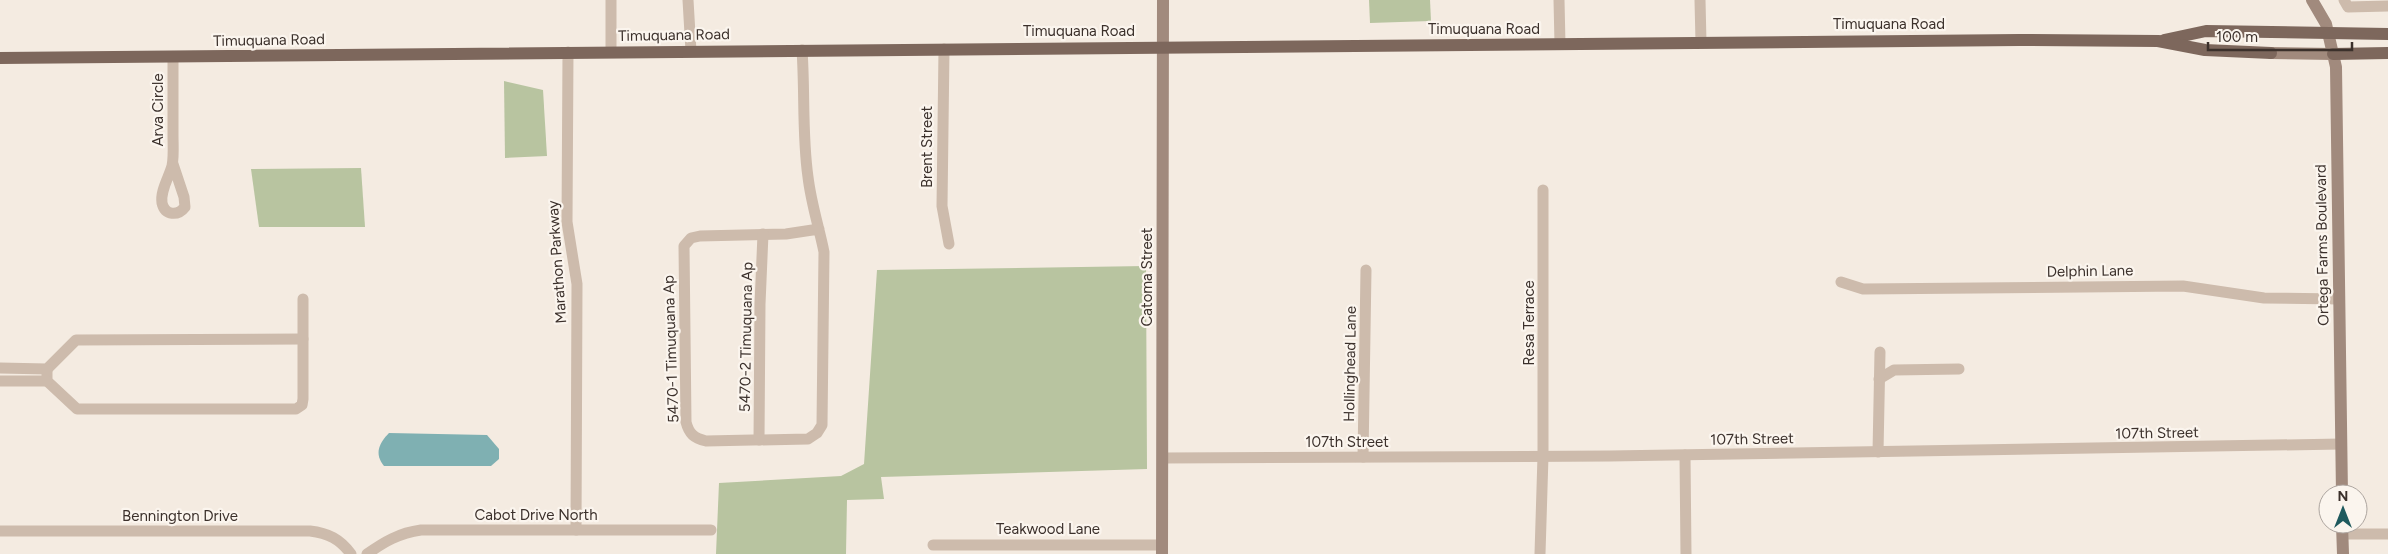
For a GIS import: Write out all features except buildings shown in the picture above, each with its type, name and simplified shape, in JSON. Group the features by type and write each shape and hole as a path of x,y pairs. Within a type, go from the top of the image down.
{"main road":[{"name":"Timuquana Road","path":"2158,41 2206,31 2388,34"},
{"name":"Timuquana Road","path":"0,58 944,48 2019,40 2158,41 2205,50 2271,53"},
{"name":"Timuquana Road","path":"2333,54 2388,53"}],"street":[{"path":"611,0 611,52"},
{"path":"688,0 691,51"},
{"name":"Catoma Street","path":"1162,549 1163,0"},
{"path":"1559,0 1560,44"},
{"path":"1700,0 1701,42"},
{"name":"Ortega Farms Boulevard","path":"2312,0 2326,24 2336,67 2342,484"},
{"path":"2344,0 2348,7 2388,6"},
{"name":"Brent Street","path":"944,48 942,206 949,244"},
{"name":"5470-1 Timuquana Ap","path":"802,50 803,127 808,177 824,252 822,425 818,434 808,439 706,441 697,439 691,435 688,428 684,246 692,238 700,236 786,234 819,229"},
{"name":"Marathon Parkway","path":"568,52 567,222 576,284 576,530"},
{"name":"Timuquana Road","path":"2271,53 2333,54"},
{"name":"Arva Circle","path":"173,57 173,164"},
{"name":"Resa Terrace","path":"1540,554 1543,456 1543,190"},
{"name":"5470-2 Timuquana Ap","path":"759,440 760,304 763,234"},
{"name":"Hollinghead Lane","path":"1364,457 1366,270"},
{"name":"Delphin Lane","path":"1840,282 1863,289 2183,286 2264,298 2339,299"},
{"path":"0,382 47,381 77,409 296,409 302,405 303,399 303,298"},
{"path":"47,381 47,369 76,340 303,340"},
{"path":"1878,452 1880,352"},
{"path":"0,368 47,369"},
{"path":"1879,379 1894,370 1960,369"},
{"name":"107th Street","path":"1163,458 1685,455 2341,444"},
{"path":"1685,455 1686,554"},
{"name":"Cabot Drive North","path":"366,554 390,538 406,532 421,530 711,530"},
{"name":"Bennington Drive","path":"0,531 310,531 322,532 334,538 345,546 351,554"},
{"path":"2368,532 2388,534"},
{"path":"2342,534 2343,554"},
{"name":"Teakwood Lane","path":"933,545 1162,549"}],"green space":[{"path":"1369,0 1430,0 1431,21 1370,23"},
{"path":"504,81 543,90 547,156 505,158"},
{"path":"361,168 365,227 259,227 251,169"},
{"path":"1146,266 1147,469 881,477 884,499 847,500 846,554 716,554 719,483 841,476 864,464 877,270"}],"water":[{"path":"389,433 487,435 499,449 499,459 491,466 384,466 379,457 379,449"}]}
